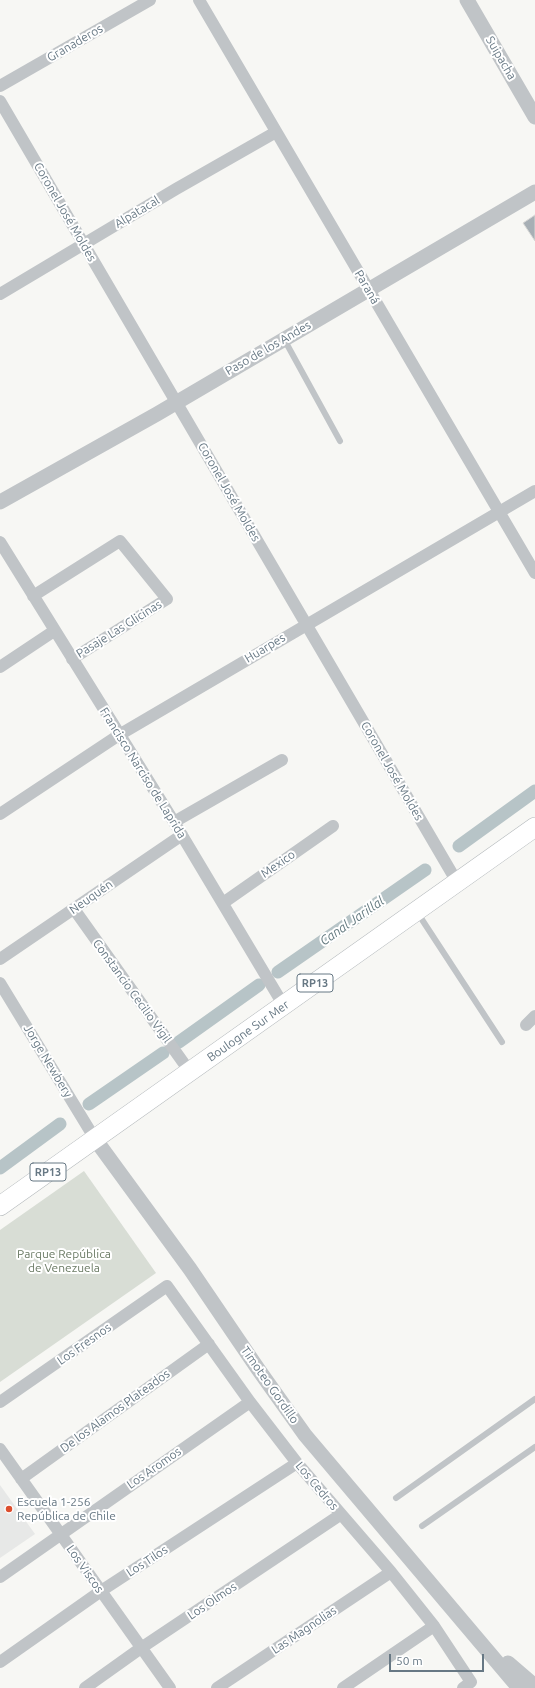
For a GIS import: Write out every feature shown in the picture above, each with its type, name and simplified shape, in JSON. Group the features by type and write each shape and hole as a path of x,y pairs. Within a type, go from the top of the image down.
{"main road":[{"name":"Boulogne Sur Mer","path":"0,1206 535,827"}],"street":[{"name":"Granaderos","path":"0,86 150,0"},
{"name":"Paraná","path":"199,0 535,573"},
{"name":"Suipacha","path":"466,0 535,117"},
{"name":"Coronel José Moldes","path":"0,101 457,882"},
{"name":"Alpatacal","path":"0,294 176,189 276,132"},
{"name":"Paso de los Andes","path":"0,502 176,402 535,192"},
{"name":"Huarpes","path":"0,814 119,735 535,491"},
{"name":"Pasaje Las Glicinas","path":"33,596 120,541 167,599 72,659"},
{"name":"Francisco Narciso de Laprida","path":"0,542 182,835 284,1006"},
{"path":"0,667 54,631"},
{"path":"174,822 282,760"},
{"name":"Mexico","path":"223,903 333,826"},
{"name":"Neuquén","path":"0,959 182,835"},
{"name":"Constancio Cecilio Vigil","path":"74,909 190,1072"},
{"name":"Jorge Newbery","path":"0,983 95,1139"},
{"path":"526,1025 535,1016"},
{"name":"Timoteo Gordillo","path":"95,1139 190,1269 258,1370 305,1435 519,1688"},
{"name":"Los Cedros","path":"167,1286 250,1402 297,1463 434,1626 467,1685"},
{"name":"Los Fresnos","path":"0,1402 167,1286"},
{"name":"De los Alamos Plateados","path":"21,1479 209,1344"},
{"name":"Los Aromos","path":"0,1577 250,1402"},
{"name":"Los Viscos","path":"0,1449 170,1688"},
{"name":"Los Tilos","path":"0,1662 101,1591 297,1463"},
{"name":"Los Olmos","path":"85,1688 141,1648 340,1515"},
{"name":"Las Magnolias","path":"217,1688 390,1572"},
{"name":"Timoteo Gordillo","path":"460,1619 513,1668 535,1686"},
{"path":"343,1688 434,1626"}],"lane":[{"path":"284,339 340,441"},
{"path":"416,911 502,1042"},
{"path":"396,1498 535,1399"},
{"path":"422,1526 535,1447"}],"shaded area":[{"name":"Escuela 1-256 República de Chile","path":"0,1485 35,1534 0,1558"}],"green space":[{"name":"Parque República de Venezuela","path":"84,1171 156,1273 0,1382 0,1230"}],"building":[{"path":"535,215 535,241 523,223"}],"waterway":[{"name":"Canal Jarillal","path":"459,846 535,791"},
{"name":"Canal Jarillal","path":"278,972 425,870"},
{"name":"Canal Jarillal","path":"179,1042 259,985"},
{"name":"Canal Jarillal","path":"89,1104 163,1053"},
{"name":"Canal Jarillal","path":"0,1168 60,1124"}],"place":[{"name":"Escuela 1-256 República de Chile","path":"9,1509"}]}
